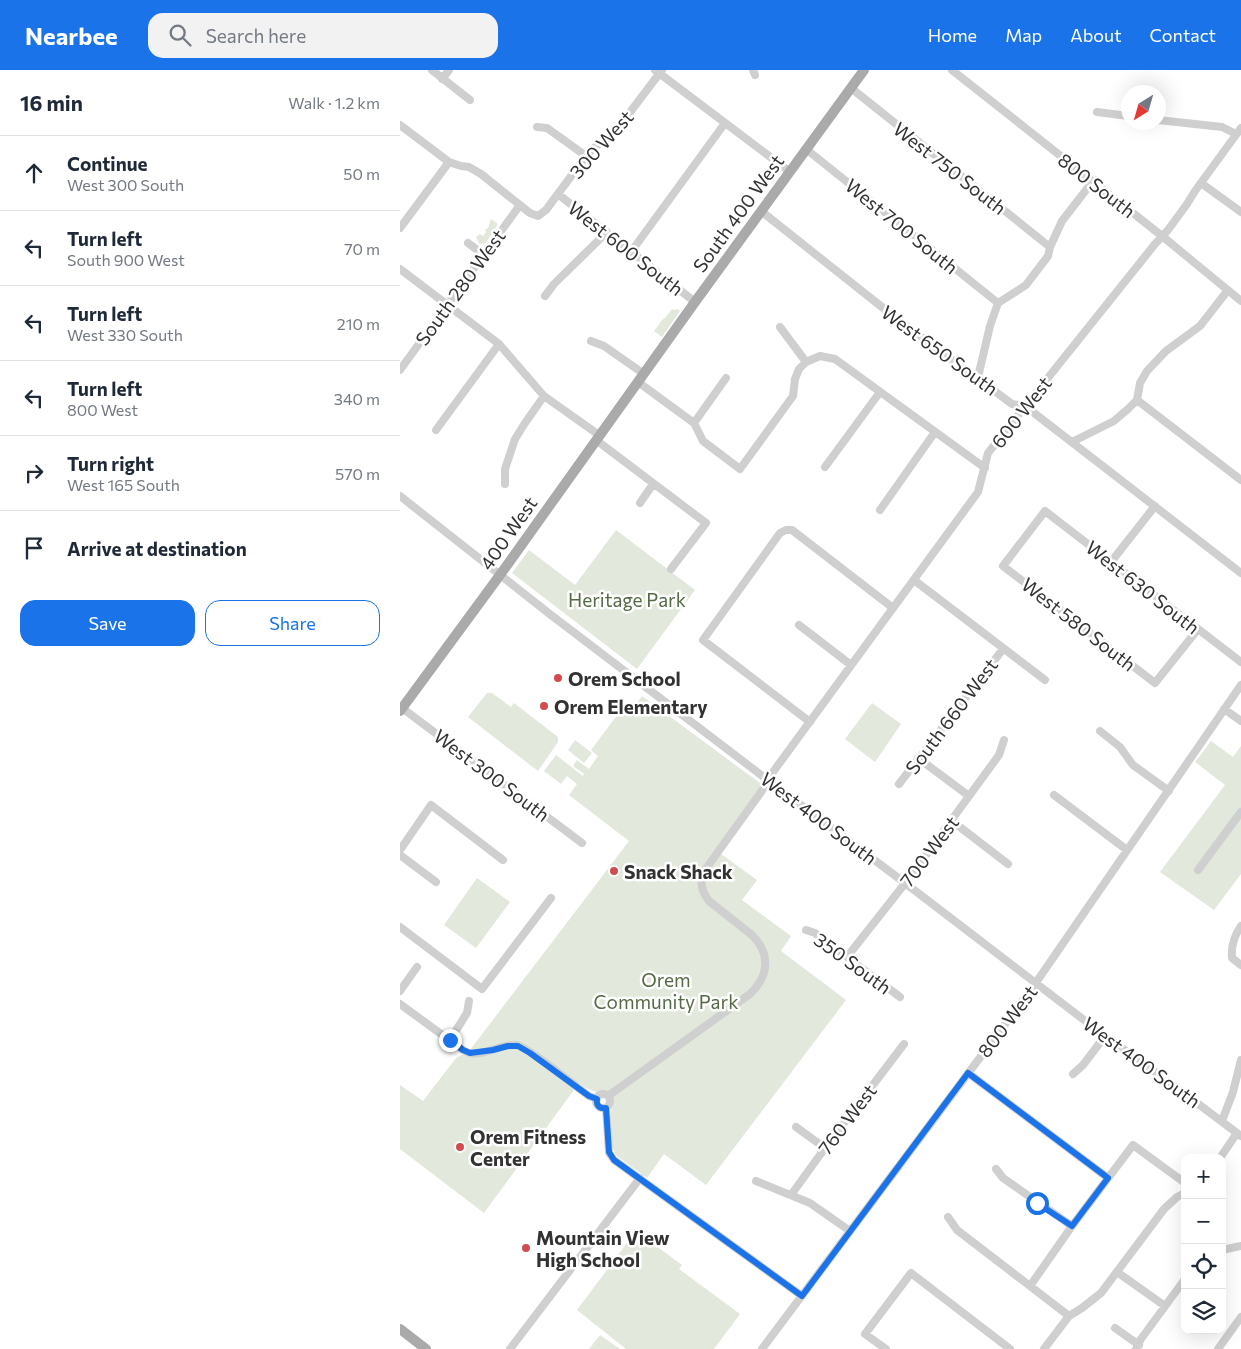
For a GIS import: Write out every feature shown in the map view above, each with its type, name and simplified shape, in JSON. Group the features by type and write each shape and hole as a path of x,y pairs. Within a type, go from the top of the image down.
{"main road":[{"name":"South 400 West","path":"641,378 861,71"},
{"name":"400 West","path":"401,710 641,378"},
{"path":"400,1329 426,1349"}],"street":[{"path":"432,70 470,100"},
{"path":"442,79 449,70"},
{"name":"800 South","path":"952,70 1241,301"},
{"path":"659,71 790,172"},
{"name":"300 West","path":"520,205 530,213 538,216 546,210 586,156 615,132 659,71"},
{"name":"West 750 South","path":"850,88 1050,247"},
{"path":"1097,112 1121,115"},
{"path":"1166,121 1222,127 1238,131"},
{"path":"631,252 725,123"},
{"path":"400,125 449,162 469,167 520,205"},
{"path":"537,127 547,128 586,156"},
{"name":"600 West","path":"608,1096 750,994 762,979 765,969 764,952 758,940 709,902 702,890 701,882 705,870 769,782 773,772 978,492 988,453 1168,230 1238,131"},
{"name":"West 700 South","path":"806,149 998,303"},
{"path":"400,228 449,162"},
{"path":"978,377 990,326 998,303 1026,285 1048,256 1062,221 1093,181"},
{"path":"1201,183 1241,212"},
{"name":"West 600 South","path":"558,194 695,302"},
{"name":"South 280 West","path":"401,367 520,205"},
{"name":"West 650 South","path":"762,211 897,319 978,377 1012,404 1026,406 1241,573"},
{"path":"400,212 408,217"},
{"path":"545,296 554,284 607,232"},
{"path":"468,243 484,254"},
{"path":"400,269 499,344 544,396 653,484 706,523 671,569"},
{"path":"1072,442 1114,421 1128,410 1137,400 1140,383 1147,371 1166,351 1200,326 1228,290"},
{"path":"780,326 806,362"},
{"path":"591,341 604,346 694,423 703,441 740,469 793,396 795,379 799,369 806,362 820,356 835,359 985,468"},
{"path":"436,430 499,344"},
{"path":"694,423 726,378"},
{"path":"825,467 880,392"},
{"path":"505,484 505,468 516,439 544,396"},
{"path":"1137,400 1241,480"},
{"path":"880,510 935,432"},
{"path":"640,503 653,484"},
{"name":"West 400 South","path":"400,496 769,782 905,883 1035,984 1239,1135"},
{"path":"1111,562 1155,506"},
{"name":"West 630 South","path":"1003,566 1046,511 1241,662"},
{"path":"810,722 703,640 780,533 792,530 894,608"},
{"name":"West 580 South","path":"1003,566 1155,683 1198,629"},
{"path":"914,580 1045,680"},
{"path":"799,625 851,666"},
{"name":"South 660 West","path":"899,784 1003,648"},
{"name":"800 West","path":"762,1349 1035,984 1241,685"},
{"path":"1224,709 1241,722"},
{"name":"West 300 South","path":"401,710 582,842"},
{"path":"1100,731 1120,747 1133,765 1169,791"},
{"name":"700 West","path":"847,957 952,821 999,755 1004,740"},
{"path":"918,758 970,796"},
{"path":"1054,795 1127,850"},
{"path":"400,850 431,805 503,860"},
{"path":"1198,870 1241,812"},
{"path":"952,821 1008,864"},
{"path":"400,855 436,882"},
{"path":"400,927 482,988 550,898"},
{"path":"1241,926 1231,949 1232,958 1241,965"},
{"name":"350 South","path":"806,930 816,933 900,997"},
{"path":"400,991 417,967"},
{"path":"450,1040 466,1013 469,1002"},
{"path":"400,1004 463,1050 470,1053 518,1046 589,1096 597,1099"},
{"path":"1073,1074 1083,1065 1105,1036"},
{"name":"760 West","path":"792,1195 904,1044"},
{"path":"1222,1121 1233,1092 1241,1060"},
{"path":"968,1073 1108,1178"},
{"path":"597,1099 601,1095 605,1095 610,1100 610,1104 606,1108 609,1152 614,1160 802,1296"},
{"path":"597,1099 598,1106 606,1108"},
{"path":"796,1127 825,1148"},
{"path":"1223,1154 1239,1135"},
{"path":"1030,1286 1132,1145 1181,1180"},
{"path":"996,1169 1003,1178 1072,1226"},
{"path":"510,1349 640,1178"},
{"path":"756,1181 810,1202 850,1232"},
{"path":"1044,1349 1070,1316 1101,1293 1164,1209 1176,1197 1181,1195"},
{"path":"948,1217 957,1230 1070,1316"},
{"path":"1226,1249 1241,1246"},
{"path":"1117,1272 1164,1306"},
{"path":"886,1349 865,1334 911,1274 1010,1349"},
{"path":"1115,1328 1137,1347 1181,1284"},
{"path":"1218,1349 1241,1317"}],"green space":[{"path":"491,219 498,224 485,244 482,243 480,245 476,237 480,234 483,236"},
{"path":"672,309 680,311 662,337 654,331"},
{"name":"Heritage Park","path":"616,530 695,590 637,669 512,573 529,550 575,585"},
{"path":"487,693 492,693 511,707 514,703 558,737 558,742 538,771 468,717"},
{"name":"Orem Community Park","path":"642,696 768,789 721,854 757,880 742,900 791,936 781,951 846,1000 706,1185 664,1154 647,1178 617,1156 612,1145 610,1130 613,1101 608,1092 592,1091 579,1083 484,1213 400,1149 400,1085 423,1101 456,1058 470,1050 629,841 569,795 577,784 567,776 561,784 544,771 556,755 583,776 584,774 573,766 577,760 589,769 598,756 591,750 624,706 631,711"},
{"path":"872,703 901,724 875,762 845,739"},
{"path":"575,740 592,753 584,763 568,750"},
{"path":"1211,741 1233,757 1241,746 1241,874 1214,910 1160,872 1225,785 1195,762"},
{"path":"477,878 510,902 476,948 444,925"},
{"path":"636,1231 682,1265 679,1269 740,1314 714,1349 626,1349 577,1310"},
{"path":"600,1335 620,1349 589,1349"}],"place":[{"name":"Orem School","path":"558,678"},
{"name":"Orem Elementary","path":"544,706"},
{"name":"Snack Shack","path":"614,871"},
{"name":"Orem Fitness Center","path":"460,1147"},
{"name":"Mountain View High School","path":"526,1248"}],"route":[{"path":"450,1040 470,1053 508,1046 524,1048 589,1096 597,1099 598,1106 606,1108 609,1152 614,1160 802,1296 968,1073 1108,1178 1072,1226 1037,1203"}]}
